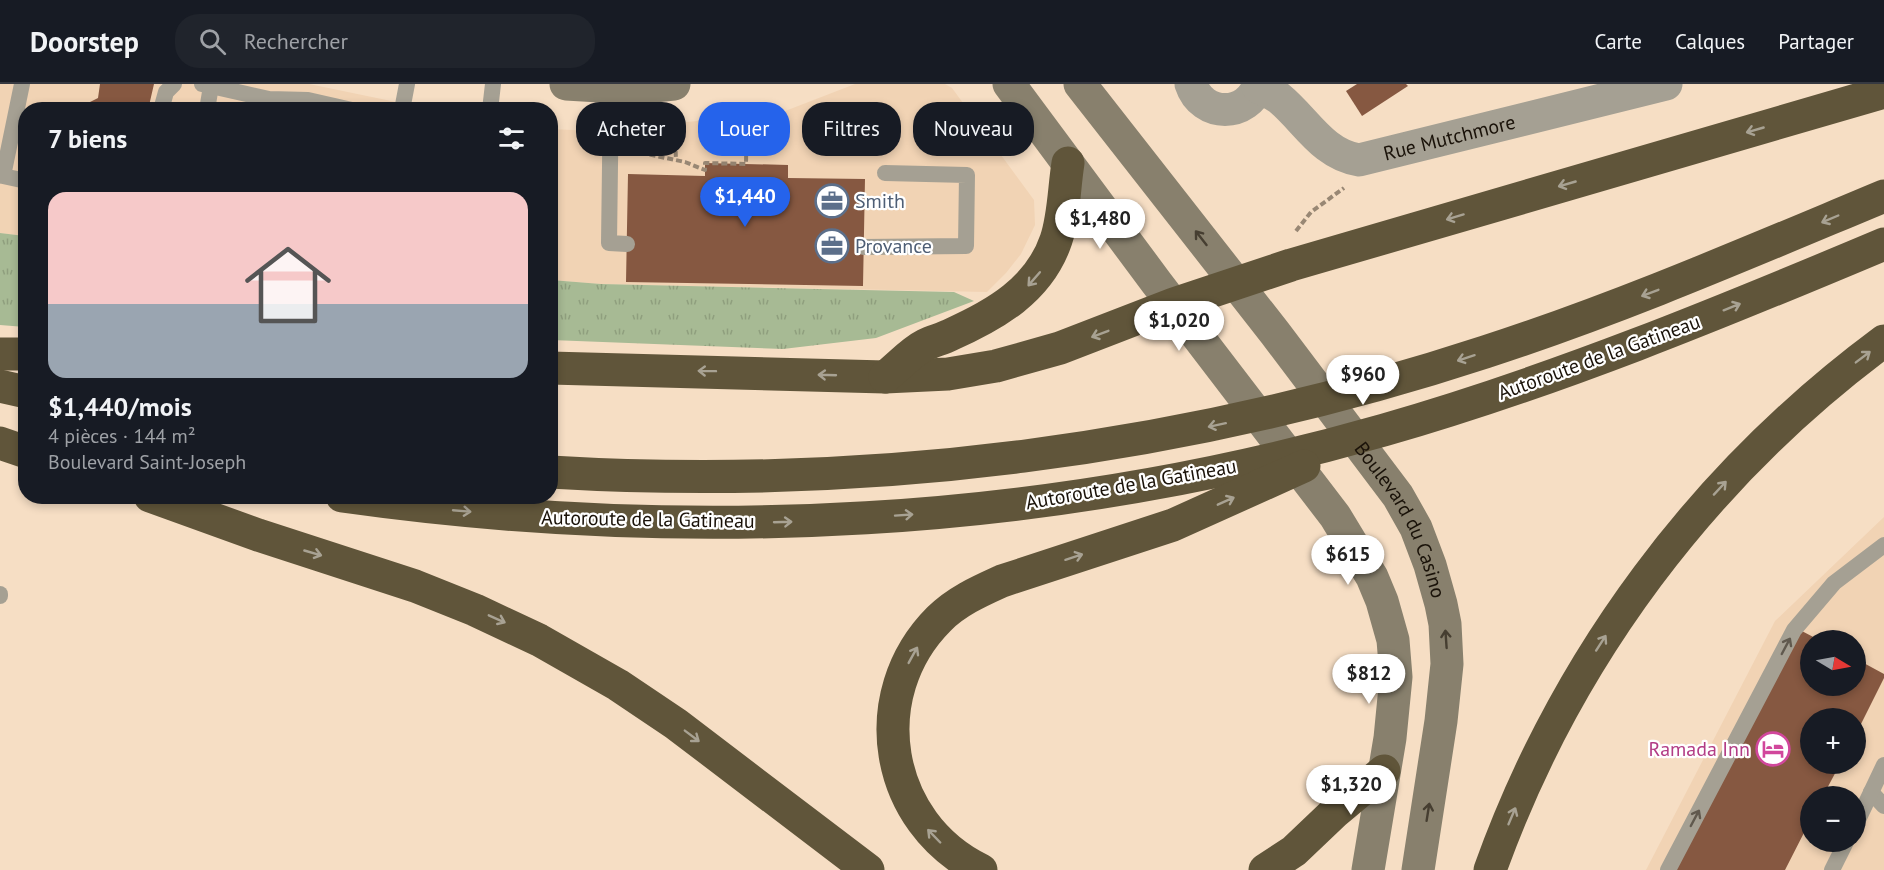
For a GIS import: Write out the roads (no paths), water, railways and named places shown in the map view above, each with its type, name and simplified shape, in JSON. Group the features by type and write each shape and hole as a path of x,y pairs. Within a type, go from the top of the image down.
{"highway":[{"path":"558,368 885,377 936,375 996,366 1082,340 1174,304 1237,283 1489,206 1884,92"},
{"path":"885,377 923,346 963,330 998,311 1035,279 1056,241 1068,163"},
{"path":"558,472 727,477 886,471 1048,454 1234,421 1387,382 1525,339 1661,288 1884,196"},
{"name":"Autoroute de la Gatineau","path":"403,504 457,511 609,522 759,523 874,518 1003,506 1116,490 1244,465 1382,431 1490,398 1603,358 1756,298 1884,244"},
{"path":"1490,870 1528,776 1561,711 1604,637 1661,556 1711,498 1766,441 1823,388 1884,341"},
{"path":"0,354 18,354"},
{"path":"0,386 18,390"},
{"path":"981,870 943,845 918,816 907,797 895,756 894,716 902,680 918,646 939,619 967,598 1002,581 1173,525 1382,431"},
{"path":"0,433 18,437"},
{"path":"0,443 18,449"},
{"path":"172,504 258,535 407,582 539,640 618,685 676,724 868,870"},
{"path":"1265,870 1294,851 1335,812 1384,771"}],"main road":[{"path":"566,84 611,88 648,87 674,99"},
{"path":"1009,84 1335,516 1372,577 1382,601 1393,640 1396,664 1395,701 1368,870"},
{"name":"Boulevard du Casino","path":"1080,84 1287,348 1398,495 1412,520 1430,565 1442,604 1447,644 1444,697 1418,870"}],"street":[{"name":"Rue Mutchmore","path":"1191,84 1200,101 1224,110 1242,106 1252,98 1258,85 1280,99 1331,149 1350,159 1362,160 1660,85"}],"lane":[{"path":"18,102 22,84"},
{"path":"163,102 166,92 174,84"},
{"path":"404,102 407,84"},
{"path":"491,102 493,84"},
{"path":"207,102 207,85 272,98 317,102"},
{"path":"611,88 609,243 627,244"},
{"path":"18,103 3,176 18,179"},
{"path":"864,247 966,246 967,175 885,173"},
{"path":"1668,870 1794,630 1834,583 1884,545"},
{"path":"1866,803 1884,765"},
{"path":"1871,792 1884,806"},
{"path":"1832,870 1841,852"}],"place":[{"name":"Smith","path":"832,201"},
{"name":"Provance","path":"832,246"},
{"name":"Ramada Inn","path":"1773,749"}]}
